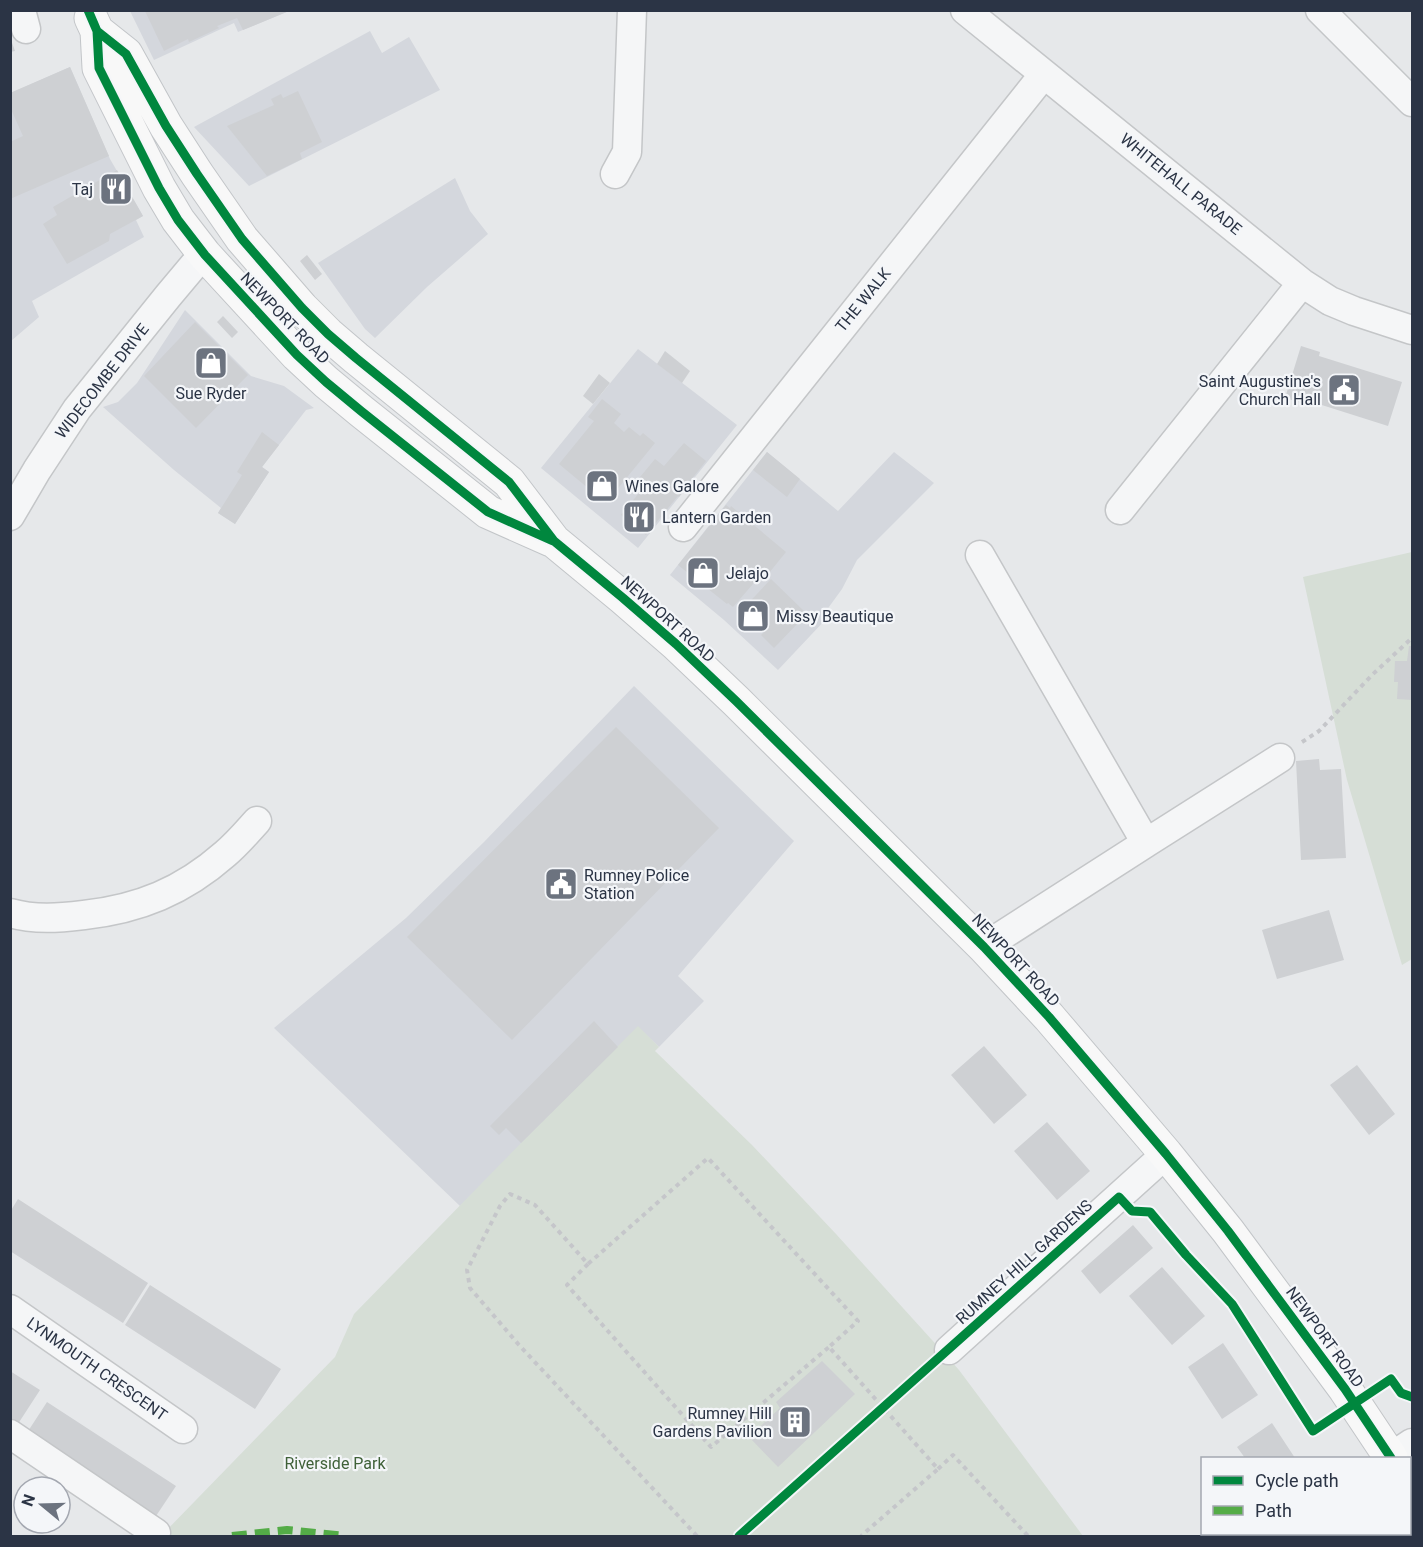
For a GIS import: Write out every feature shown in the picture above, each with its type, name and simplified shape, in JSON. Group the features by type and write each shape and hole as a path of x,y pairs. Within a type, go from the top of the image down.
{"main road":[{"name":"NEWPORT ROAD","path":"92,21 99,68 159,188 178,220 205,255 297,355 361,411 488,512 554,541"},
{"name":"NEWPORT ROAD","path":"92,21 126,54 171,135 242,239 302,308 342,346 405,399 509,482 554,541 676,644 819,782 984,947 1049,1017 1166,1154 1228,1231 1345,1389 1398,1453"}],"street":[{"path":"615,174 627,152 632,10"},
{"name":"WHITEHALL PARADE","path":"965,10 1302,283 1330,301 1413,330"},
{"path":"1320,10 1413,102"},
{"name":"THE WALK","path":"683,527 1044,74"},
{"name":"WIDECOMBE DRIVE","path":"10,516 77,409 168,296 205,255"},
{"path":"1120,510 1302,283"},
{"path":"980,555 1146,843"},
{"path":"984,947 1280,758"},
{"path":"10,914 47,919 106,913 137,906 167,894 195,877 225,854 257,821"},
{"name":"RUMNEY HILL GARDENS","path":"949,1350 1166,1154"},
{"name":"LYNMOUTH CRESCENT","path":"10,1309 183,1429"},
{"path":"10,1434 156,1533"}],"path":[{"path":"1280,758 1319,731 1372,675 1413,638"},
{"path":"708,1158 858,1321 711,1447 567,1285 588,1264 708,1158"},
{"path":"588,1264 535,1205 510,1194 500,1206 466,1270 470,1288 519,1345 696,1536"},
{"path":"829,1347 938,1468"},
{"path":"739,1536 949,1350"},
{"path":"861,1536 953,1455 1028,1536"}],"shaded area":[{"path":"130,11 289,11 238,32 234,23 154,60"},
{"path":"370,31 382,53 409,37 440,90 249,186 194,127"},
{"path":"70,67 110,159 143,216 136,220 144,237 32,301 39,317 11,341 11,93"},
{"path":"455,178 470,211 488,234 427,287 375,338 365,329 318,263"},
{"path":"185,310 251,376 284,386 314,408 306,410 262,467 269,472 235,524 218,513 221,508 103,407 118,402 137,383"},
{"path":"638,349 737,425 638,548 541,468"},
{"path":"767,452 838,511 894,452 934,483 857,560 842,589 826,611 827,618 778,670 724,620 670,575"},
{"path":"634,686 794,841 678,976 704,1001 659,1047 638,1027 460,1206 274,1028 406,918 484,842"}],"green space":[{"path":"1412,552 1412,959 1402,965 1347,780 1303,577"},
{"name":"Riverside Park","path":"638,1026 659,1047 655,1051 752,1145 959,1370 1083,1536 161,1536 335,1357 354,1314"}],"building":[{"path":"145,11 289,11 243,30 237,18 189,42 188,39 164,51"},
{"path":"10,37 15,51 10,52"},
{"path":"70,67 109,156 10,199 10,142 23,136 10,107 10,93"},
{"path":"298,91 322,142 300,153 302,159 267,176 227,126 274,105 271,99 281,94 283,98"},
{"path":"117,170 143,216 110,234 109,241 67,264 43,224 57,215 53,207"},
{"path":"307,255 322,274 315,280 300,261"},
{"path":"223,316 238,332 232,338 217,322"},
{"path":"195,322 248,375 196,428 144,376"},
{"name":"Saint Augustine's Church Hall","path":"1301,346 1320,352 1319,356 1402,382 1388,426 1306,400 1305,404 1285,398"},
{"path":"665,351 690,371 682,383 657,364"},
{"path":"599,374 610,383 593,404 583,396"},
{"path":"602,399 621,414 614,423 624,432 629,427 640,436 643,433 655,443 606,503 559,464 594,421 588,417"},
{"path":"262,432 279,445 262,467 269,472 235,524 218,513 242,475 237,472"},
{"path":"684,443 706,461 646,535 621,515 648,482 640,477 655,459 664,466"},
{"path":"767,452 800,479 787,497 753,470"},
{"path":"726,505 730,508 731,506 786,552 769,573 765,570 733,607 678,565"},
{"path":"771,579 805,612 798,619 800,621 774,648 761,635 764,632 758,626 755,629 739,613"},
{"path":"1409,646 1412,646 1412,700 1397,699 1398,682 1394,682 1395,661 1407,661"},
{"name":"Rumney Police Station","path":"616,727 719,828 512,1040 407,937"},
{"path":"1319,759 1320,770 1341,769 1346,858 1301,860 1296,761"},
{"path":"1329,910 1344,960 1277,979 1262,930"},
{"path":"594,1021 618,1047 521,1143 506,1128 499,1135 490,1126"},
{"path":"984,1046 1027,1095 994,1124 951,1075"},
{"path":"1357,1065 1395,1114 1369,1135 1330,1085"},
{"path":"1047,1122 1090,1171 1057,1200 1014,1151"},
{"path":"18,1199 148,1283 123,1323 10,1251 10,1212"},
{"path":"1133,1225 1153,1248 1100,1294 1081,1271"},
{"path":"1162,1267 1205,1316 1172,1345 1129,1296"},
{"path":"150,1285 281,1369 255,1409 125,1325"},
{"path":"1223,1343 1258,1395 1222,1419 1188,1367"},
{"name":"Rumney Hill Gardens Pavilion","path":"822,1361 855,1394 778,1467 749,1437 780,1408 776,1402"},
{"path":"10,1371 40,1390 14,1430 10,1427"},
{"path":"47,1402 176,1486 150,1525 21,1442"},
{"path":"1272,1423 1294,1457 1244,1457 1237,1447"},
{"path":"1291,1535 1342,1536 1292,1536"}],"marked path":[{"path":"232,1536 287,1530 345,1536"}],"cycle path":[{"path":"88,10 97,31 99,68 159,188 178,220 205,255 297,355 361,411 488,512 553,541"},
{"path":"97,31 126,54 166,126 242,239 302,308 356,358 509,482 554,541 676,644 736,701 984,947 1049,1017 1166,1154 1228,1231 1345,1389 1390,1457"},
{"path":"739,1536 1119,1197 1132,1211 1150,1212 1232,1304 1313,1431 1391,1379 1401,1393 1412,1397"}],"place":[{"name":"Taj","path":"116,189"},
{"name":"Sue Ryder","path":"211,363"},
{"name":"Saint Augustine's Church Hall","path":"1344,390"},
{"name":"Wines Galore","path":"602,486"},
{"name":"Lantern Garden","path":"639,517"},
{"name":"Jelajo","path":"703,573"},
{"name":"Missy Beautique","path":"753,616"},
{"name":"Rumney Police Station","path":"561,884"},
{"name":"Rumney Hill Gardens Pavilion","path":"795,1422"}]}
